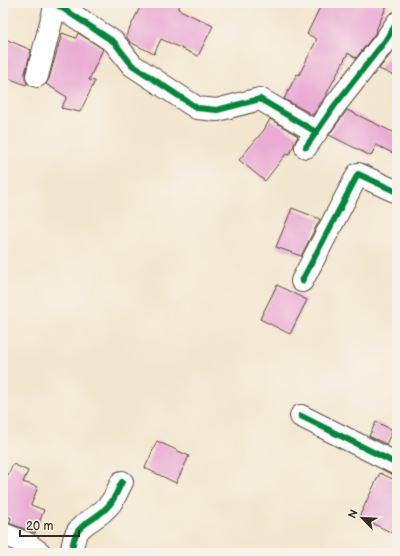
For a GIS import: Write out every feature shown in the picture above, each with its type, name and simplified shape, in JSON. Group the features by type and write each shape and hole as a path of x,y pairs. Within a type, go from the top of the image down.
{"street":[{"path":"37,76 56,4 114,42 132,65 197,108 217,110 260,99 311,139 386,41 397,23"},
{"path":"302,281 358,174 397,192"},
{"path":"301,416 397,464"},
{"path":"72,553 72,543 76,532 86,523 99,515 110,504 122,482"},
{"path":"3,534 34,548"}],"building":[{"path":"142,3 181,3 178,9 213,26 198,56 161,39 154,54 130,42 126,36"},
{"path":"322,3 388,3 374,35 356,58 348,53 325,97 313,115 284,99 297,74 299,75 317,39 307,34"},
{"path":"62,33 76,38 78,33 103,49 89,80 95,81 80,112 61,108 67,97 46,84 49,79"},
{"path":"3,38 31,50 25,73 26,85 3,76"},
{"path":"393,51 397,53 397,77 379,69"},
{"path":"347,110 397,134 397,155 376,145 371,156 329,135"},
{"path":"270,119 298,136 289,155 286,154 265,181 239,160 264,130"},
{"path":"292,208 320,219 301,256 276,247"},
{"path":"277,285 307,300 290,334 260,319"},
{"path":"376,422 393,430 386,444 369,436"},
{"path":"157,441 189,456 176,483 145,468"},
{"path":"13,464 28,471 23,482 38,487 31,505 44,510 35,533 9,523 11,518 3,514 3,486"},
{"path":"380,473 397,481 397,535 359,517"}],"cycle path":[{"path":"56,4 114,42 132,65 197,108 217,110 260,99 316,132"},
{"path":"306,147 335,105 385,41 397,23"},
{"path":"302,281 358,174 397,192"},
{"path":"301,416 397,464"},
{"path":"72,553 73,542 76,534 85,524 104,511 115,496 122,482"}]}
